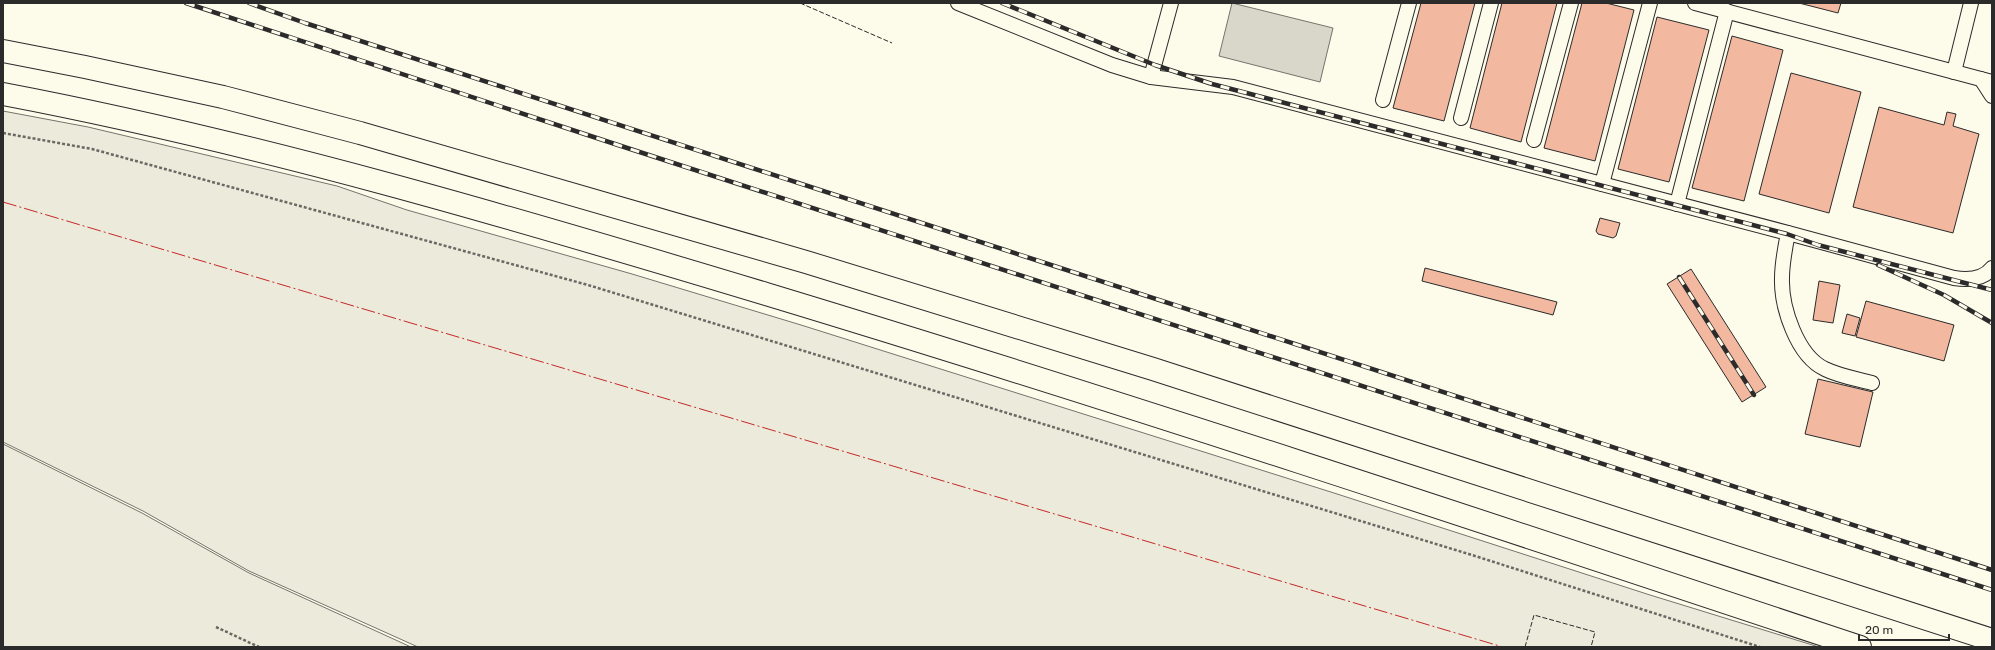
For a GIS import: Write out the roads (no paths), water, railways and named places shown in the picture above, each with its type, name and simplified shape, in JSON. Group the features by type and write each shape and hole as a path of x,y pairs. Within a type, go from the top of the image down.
{"highway":[{"path":"3,51 223,97 360,132 806,262 1153,369 1992,640"},
{"path":"3,94 94,111 242,146 405,189 642,257 961,353 1232,440 1860,647"}],"lane":[{"path":"958,3 1112,65 1151,77 1233,87 1954,278 1973,279 1981,276 1992,268"},
{"path":"1151,77 1171,3"},
{"path":"1383,100 1409,3"},
{"path":"1461,118 1491,3"},
{"path":"1534,140 1571,3"},
{"path":"1602,184 1650,3"},
{"path":"1695,3 1987,81 1992,96"},
{"path":"1954,72 1971,3"},
{"path":"1677,204 1727,11"},
{"path":"1788,233 1782,279 1783,298 1797,338 1810,358 1824,369 1872,383"}],"railway":[{"path":"186,3 618,145 1992,590"},
{"path":"249,3 305,23 1992,570"},
{"path":"1002,3 1155,65 1212,84 1787,234 1818,245 1992,290"},
{"path":"1878,265 1944,295 1992,323"},
{"path":"1679,277 1754,395"}]}
